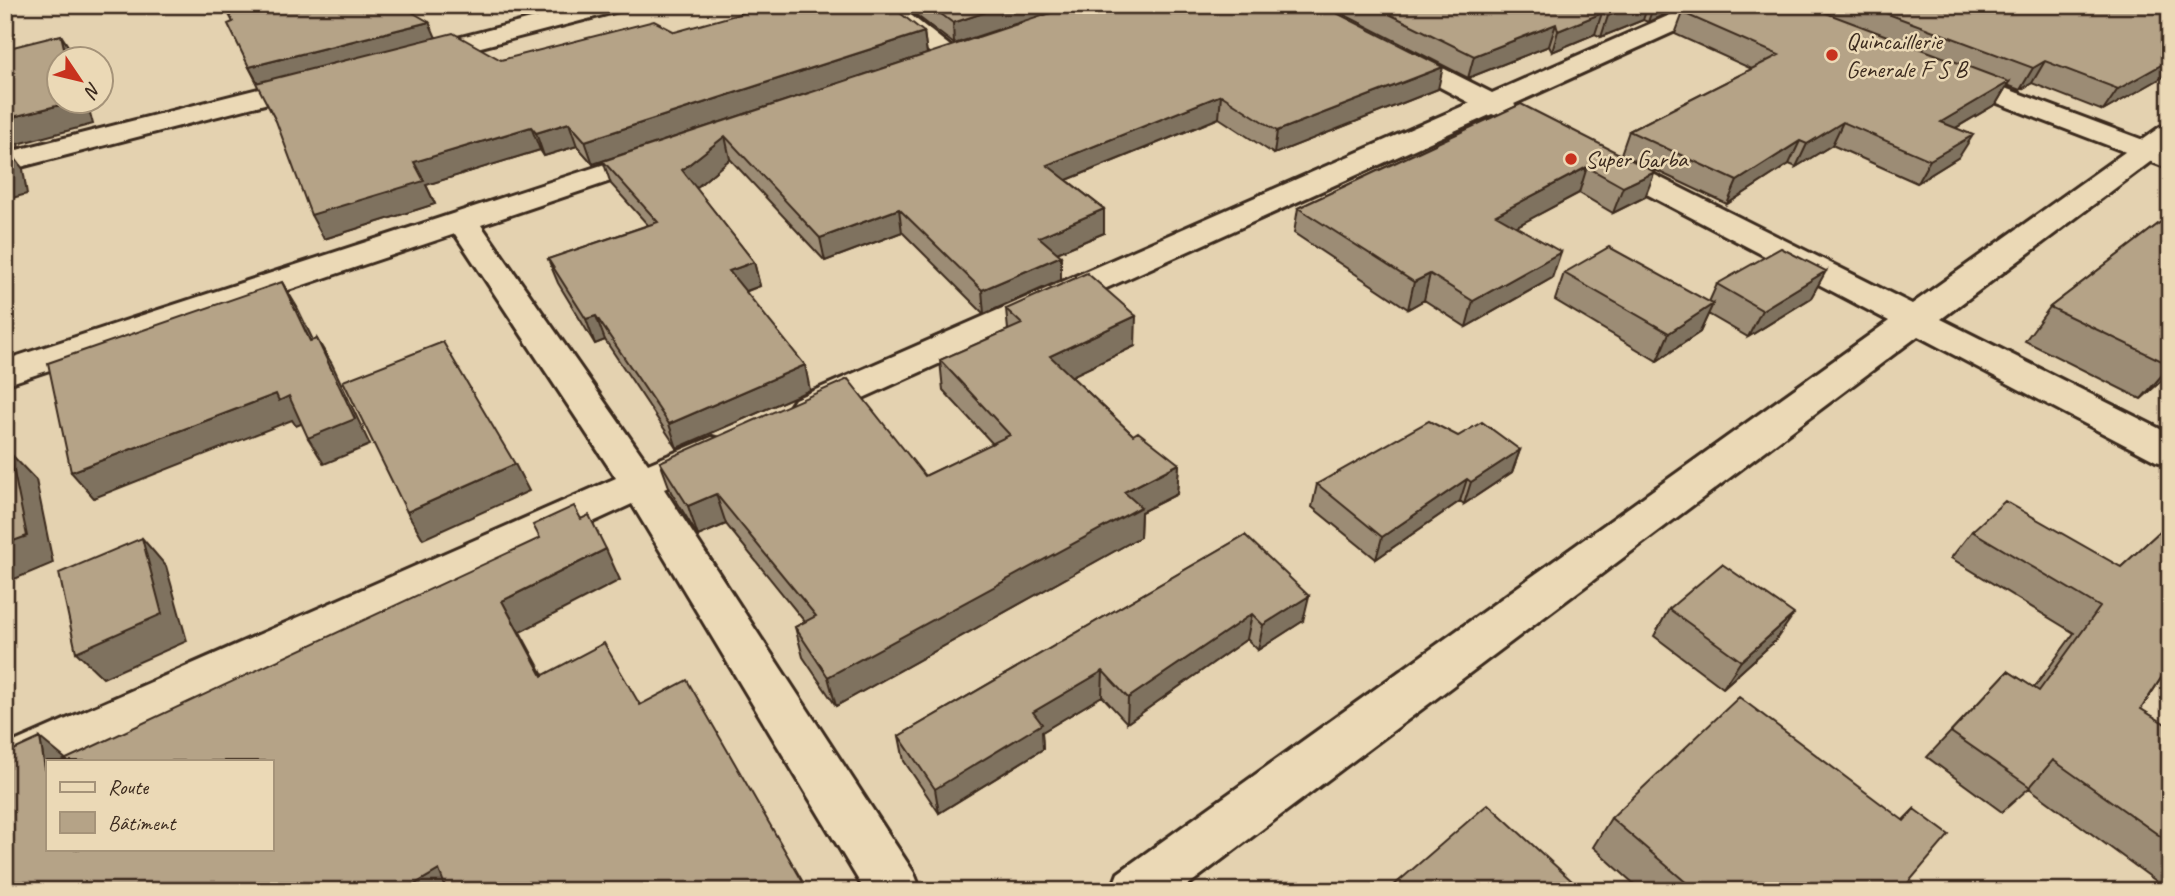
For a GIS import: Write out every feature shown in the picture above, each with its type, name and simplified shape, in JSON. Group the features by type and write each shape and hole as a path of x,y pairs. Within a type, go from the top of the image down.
{"street":[{"path":"398,61 614,5"},
{"path":"882,5 951,57"},
{"path":"780,421 1714,5"},
{"path":"1372,42 1539,128"},
{"path":"1924,65 2161,148"},
{"path":"5,162 344,75"},
{"path":"5,373 687,146"},
{"path":"1576,146 2170,451"},
{"path":"1137,891 1915,320 2161,148"},
{"path":"463,222 640,483 895,891"},
{"path":"5,769 742,438"}],"building":[{"path":"224,5 400,5 429,22 249,67 228,24 233,22"},
{"path":"771,5 890,5 924,32 585,141 569,123 536,133 531,127 414,162 424,181 311,215 276,121 256,83 453,33 501,60 654,21 675,32"},
{"path":"929,5 1007,5 953,23"},
{"path":"1075,5 1321,5 1443,67 1277,131 1221,95 1047,165 1104,209 1039,237 1061,256 982,290 899,209 820,238 725,136 682,170 754,262 729,271 805,365 669,424 596,316 586,319 548,259 658,222 603,161"},
{"path":"1371,5 1634,5 1608,16 1602,13 1558,31 1556,24 1474,56"},
{"path":"1700,5 1805,5 2009,82 1941,122 1973,135 1930,160 1843,122 1807,144 1800,141 1737,181 1629,131 1779,55 1683,13"},
{"path":"1864,5 2170,5 2170,60 2118,89 2045,61 2033,68"},
{"path":"61,35 64,46 46,46 46,109 5,119 5,49"},
{"path":"1521,104 1655,172 1623,187 1587,167 1496,215 1561,252 1473,301 1430,274 1414,282 1298,208"},
{"path":"5,147 9,169 5,170"},
{"path":"2170,215 2170,365 2050,307"},
{"path":"1609,247 1713,304 1669,333 1564,273"},
{"path":"1781,248 1826,271 1762,310 1717,284"},
{"path":"1087,273 1136,316 1050,356 1133,435 1138,432 1179,464 1124,492 1141,507 828,677 795,627 816,616 716,494 688,506 660,462 848,379 925,476 1010,435 940,360 1022,324 1006,309"},
{"path":"282,282 310,341 317,339 355,419 308,438 289,396 279,401 276,394 71,472 48,363"},
{"path":"443,342 515,464 407,512 343,381"},
{"path":"1429,421 1458,436 1482,422 1520,450 1471,482 1467,479 1382,537 1317,484"},
{"path":"10,453 27,536 5,544 5,454"},
{"path":"2005,501 2121,567 2170,522 2170,664 2141,709 2170,727 2170,843 2053,760 2030,787 1951,732 2008,671 2039,691 2100,607 1972,531"},
{"path":"574,506 581,519 589,515 606,549 502,601 542,676 604,643 640,705 687,680 808,891 447,891 439,870 403,891 5,891 5,754 40,738 46,768 46,850 273,850 273,760 64,760 540,538 533,525"},
{"path":"1245,535 1309,596 1263,625 1252,614 1128,698 1103,671 1033,712 1042,724 935,789 899,736"},
{"path":"142,538 162,614 76,652 59,573"},
{"path":"1722,564 1794,614 1741,661 1669,609"},
{"path":"1739,697 1904,821 1914,809 1949,835 1901,891 1696,891 1611,818"},
{"path":"1488,804 1572,881 1561,891 1396,891 1392,887"}],"place":[{"name":"Quincaillerie Generale F S B","path":"1832,55"},
{"name":"Super Garba","path":"1571,159"}]}
